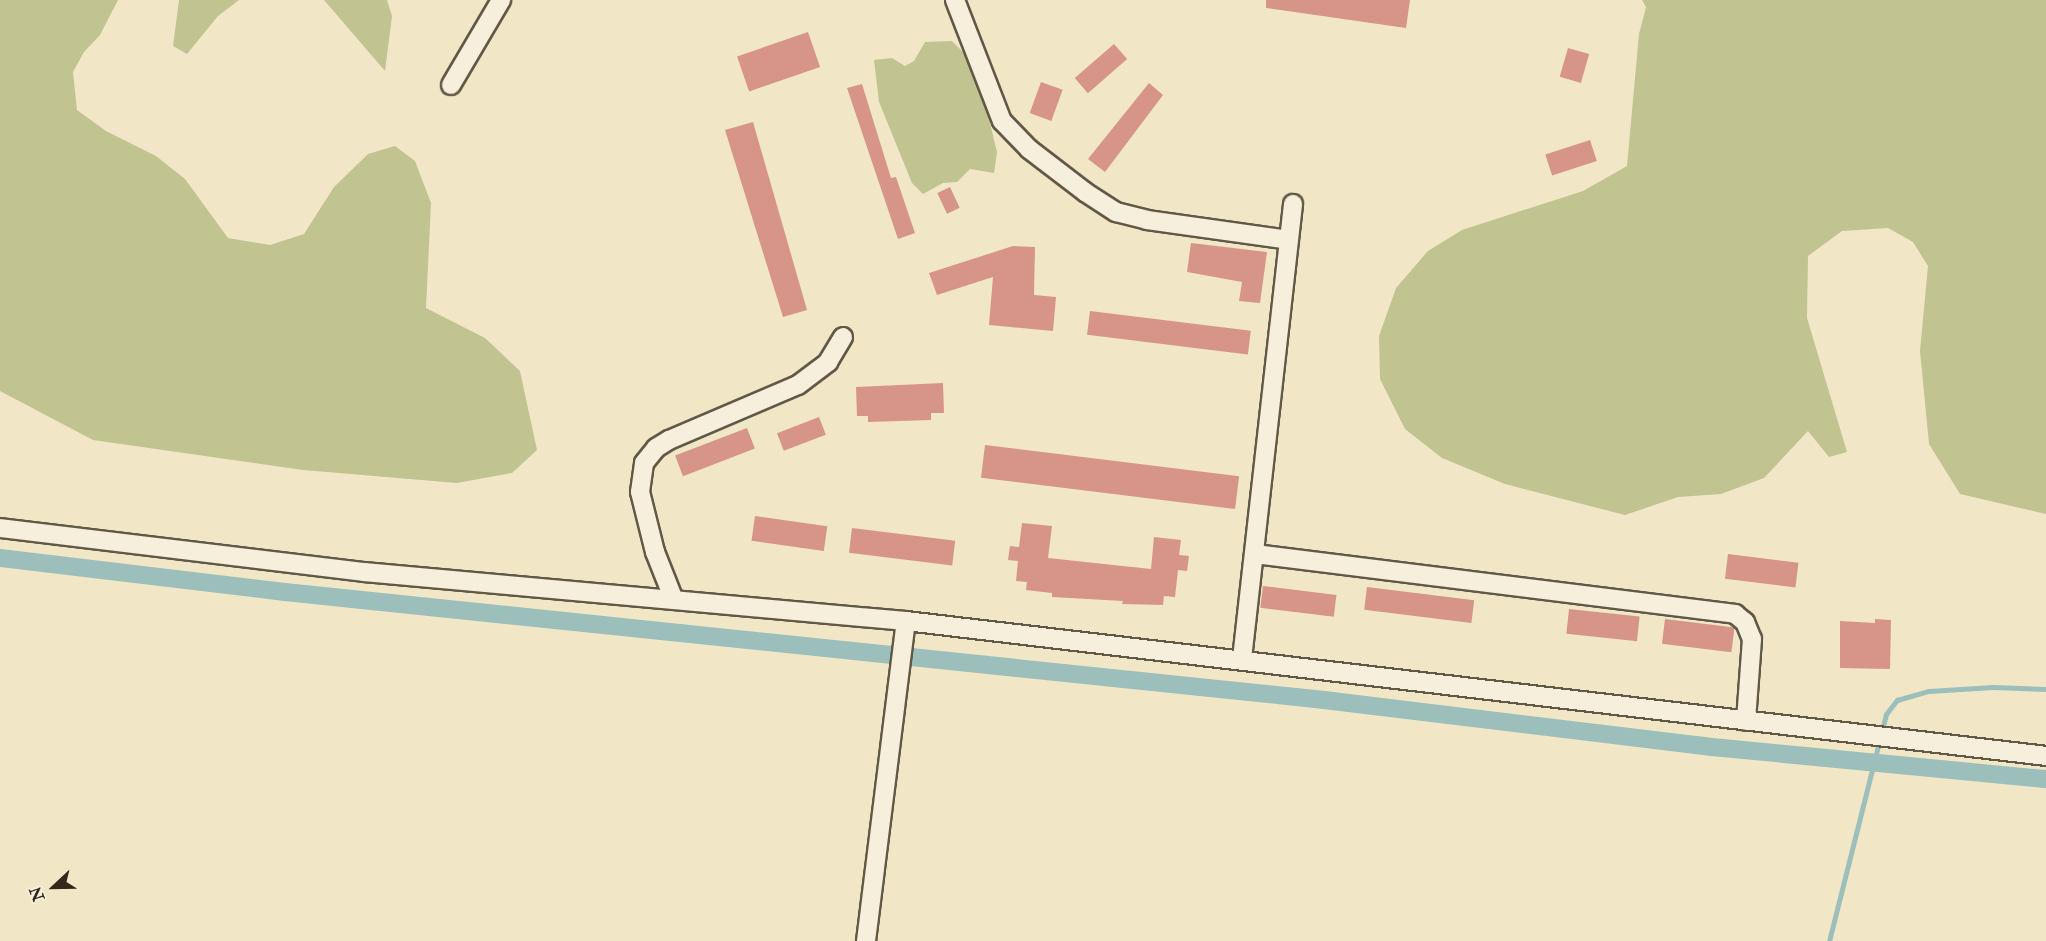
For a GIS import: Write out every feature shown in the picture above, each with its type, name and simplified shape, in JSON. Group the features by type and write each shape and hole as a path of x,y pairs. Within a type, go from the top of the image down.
{"street":[{"path":"451,85 501,0"},
{"path":"955,0 1002,121 1029,149 1085,192 1116,212 1147,220 1289,240"},
{"path":"1242,659 1293,204"},
{"path":"674,600 655,552 640,492 644,463 656,448 669,440 798,385 828,362 843,337"},
{"path":"0,528 364,572 674,600 905,626 1242,659 2046,756"},
{"path":"1255,554 1735,614 1745,622 1752,639 1746,721"},
{"path":"866,941 905,626"}],"green space":[{"path":"0,0 118,0 100,35 84,52 73,72 77,110 106,131 156,156 185,179 228,238 270,245 304,234 334,187 368,154 395,146 415,161 431,203 426,308 485,338 520,371 537,450 512,473 457,483 303,470 93,440 0,391"},
{"path":"179,0 239,0 218,16 187,54 173,46"},
{"path":"324,0 387,0 392,16 385,71"},
{"path":"1642,0 2046,0 2046,514 1960,494 1929,444 1920,351 1928,266 1913,242 1888,228 1842,231 1808,256 1807,318 1847,452 1829,457 1808,431 1764,478 1721,494 1678,497 1625,515 1505,484 1442,458 1405,429 1380,379 1379,336 1396,288 1428,251 1462,230 1583,191 1627,166 1639,34 1646,7"},
{"path":"952,41 976,65 997,152 994,173 970,169 957,182 943,183 923,194 912,183 879,102 874,60 892,58 905,66 914,61 925,42"}],"building":[{"path":"1266,0 1410,0 1406,28 1266,8"},
{"path":"808,32 820,67 749,91 737,56"},
{"path":"1114,44 1127,59 1088,93 1075,78"},
{"path":"1568,48 1589,54 1581,83 1560,77"},
{"path":"1041,82 1063,90 1051,121 1030,113"},
{"path":"1149,83 1163,95 1105,172 1088,159"},
{"path":"862,84 891,178 896,177 915,233 898,239 847,88"},
{"path":"753,122 807,310 783,317 725,130"},
{"path":"1590,140 1597,161 1552,175 1545,155"},
{"path":"950,187 960,208 947,214 937,193"},
{"path":"1191,243 1267,252 1260,303 1239,301 1242,282 1187,272"},
{"path":"1013,246 1035,247 1034,295 1056,297 1053,331 989,325 993,277 937,295 929,273"},
{"path":"1090,311 1251,331 1248,355 1087,335"},
{"path":"943,383 944,413 931,413 931,420 868,422 868,416 857,416 856,387"},
{"path":"819,417 826,435 784,451 777,433"},
{"path":"747,428 755,449 683,476 675,456"},
{"path":"985,445 1239,476 1235,509 981,478"},
{"path":"755,516 827,526 824,551 752,541"},
{"path":"1022,523 1052,526 1048,558 1151,569 1154,537 1181,540 1179,555 1189,556 1187,571 1178,570 1175,597 1164,596 1163,605 1122,604 1123,601 1052,597 1052,593 1026,590 1027,582 1016,581 1018,561 1008,560 1010,546 1019,547"},
{"path":"852,528 955,541 952,565 849,553"},
{"path":"1728,554 1798,563 1795,587 1725,579"},
{"path":"1263,586 1336,595 1334,617 1260,608"},
{"path":"1367,587 1474,600 1471,623 1364,610"},
{"path":"1569,609 1640,616 1637,641 1566,634"},
{"path":"1665,619 1734,628 1731,652 1662,644"},
{"path":"1875,619 1891,620 1890,669 1840,668 1840,621 1875,623"}],"waterway":[{"path":"0,558 285,592 1324,700 1712,747 2046,779"},
{"path":"1829,941 1886,714 1897,700 1929,691 1993,687 2046,689"}]}
